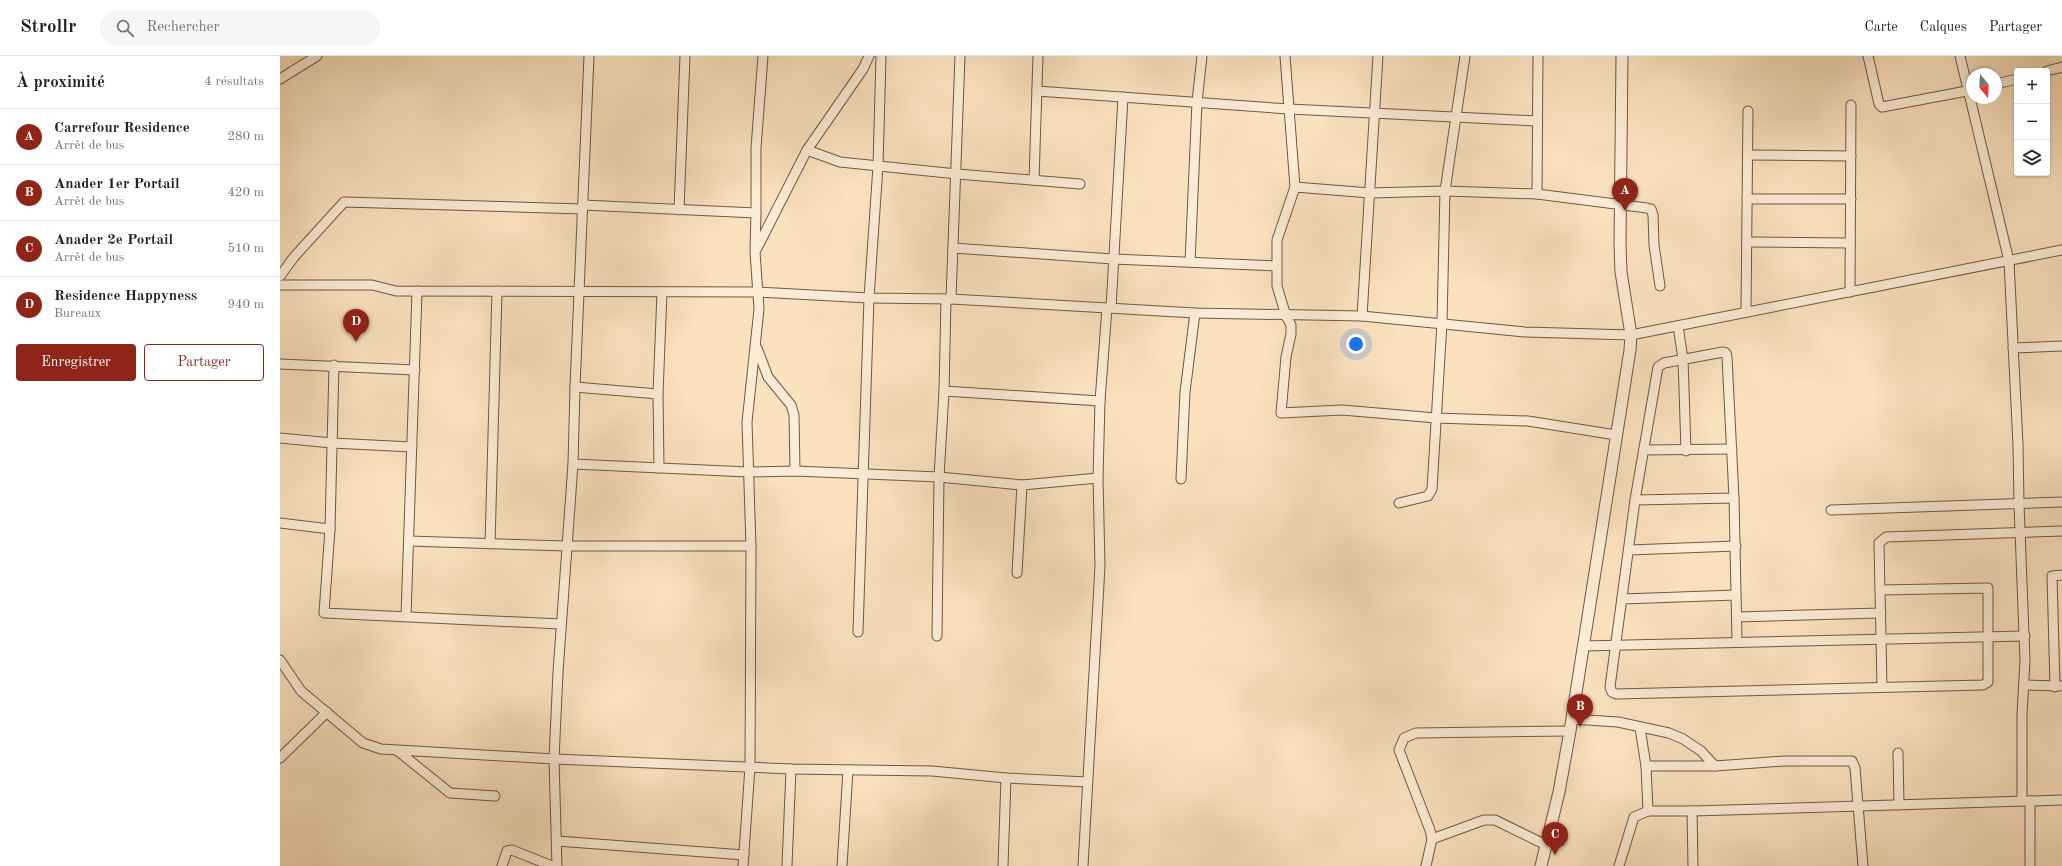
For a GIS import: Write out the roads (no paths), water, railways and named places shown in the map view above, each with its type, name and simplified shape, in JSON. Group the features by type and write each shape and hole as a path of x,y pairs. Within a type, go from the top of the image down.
{"street":[{"path":"280,79 317,56"},
{"path":"557,866 554,759 561,624 574,464 574,387 589,56"},
{"path":"679,210 685,56"},
{"path":"743,866 750,767 751,546 747,422 756,347 758,292 755,252 756,148 763,56"},
{"path":"755,252 806,150 863,68 868,56"},
{"path":"858,632 869,298 878,166 882,56"},
{"path":"937,636 939,477 957,174 960,56"},
{"path":"1034,180 1038,56"},
{"path":"1190,262 1197,102 1202,56"},
{"path":"1285,56 1295,187 1277,240 1277,286 1286,316 1291,325 1291,334 1286,357 1281,413 1342,410 1436,418 1528,421 1616,434"},
{"path":"1362,316 1378,56"},
{"path":"1399,503 1428,496 1432,489 1442,323 1445,191 1465,56"},
{"path":"1537,194 1538,56"},
{"path":"1541,866 1559,792 1570,731 1631,335 1621,272 1620,206 1622,56"},
{"path":"1868,56 1879,104 1882,107 1966,92"},
{"path":"1960,56 1966,77"},
{"path":"2050,70 2062,67"},
{"path":"2002,83 2014,80"},
{"path":"1037,91 1289,109 1538,121"},
{"path":"1083,866 1100,566 1098,478 1100,401 1113,259 1123,97"},
{"path":"1973,104 2009,261 2018,445 2024,636 2026,801 2030,866"},
{"path":"1850,292 1851,105"},
{"path":"1746,312 1748,110"},
{"path":"806,150 840,162 957,174 1080,184"},
{"path":"1748,155 1851,156"},
{"path":"1295,187 1370,193 1445,191 1537,194 1651,209 1653,215 1654,245 1660,286"},
{"path":"1747,199 1850,199"},
{"path":"280,276 294,257 344,202 583,207 756,213"},
{"path":"1747,242 1850,243"},
{"path":"953,248 1113,259 1276,266"},
{"path":"280,285 372,285 396,291 758,292 1195,313 1286,316 1362,316 1525,332 1631,335 2062,250"},
{"path":"406,616 417,291"},
{"path":"490,544 497,291"},
{"path":"659,468 658,394 662,292"},
{"path":"1181,479 1185,392 1195,313"},
{"path":"1678,326 1683,359 1686,451"},
{"path":"2013,348 2062,346"},
{"path":"756,347 768,377 791,405 794,415 795,471"},
{"path":"1737,641 1736,546 1726,353 1723,352 1664,363 1658,367 1635,500 1622,599 1614,646 1610,687 1612,692 1616,694 1986,684 1988,682 1988,588 1880,590"},
{"path":"280,364 334,365 415,370"},
{"path":"334,365 330,529 324,613 561,624"},
{"path":"574,387 658,394"},
{"path":"944,391 1100,401"},
{"path":"280,438 332,443 412,447"},
{"path":"1644,450 1686,451 1732,449"},
{"path":"574,464 748,472 795,471 863,473 939,477 1022,485 1098,478"},
{"path":"1017,573 1022,485"},
{"path":"1635,500 1734,498"},
{"path":"1831,510 2062,502"},
{"path":"280,523 330,529"},
{"path":"1882,686 1879,543 1886,537 2062,531"},
{"path":"409,541 567,546 751,546"},
{"path":"1629,550 1736,546"},
{"path":"2024,685 2058,687 2057,623 2052,576 2062,575"},
{"path":"1622,599 1736,595"},
{"path":"1737,617 1881,613"},
{"path":"1584,646 1737,641 2024,636"},
{"path":"280,660 302,691 363,743 381,749 554,759 791,769 932,771 1006,778 1087,782"},
{"path":"280,758 326,712"},
{"path":"1572,719 1618,722 1668,733 1683,739 1701,751 1715,766"},
{"path":"1640,728 1646,766 1648,811"},
{"path":"1426,866 1432,839 1399,750 1404,738 1416,733 1570,731"},
{"path":"398,751 450,793 495,796"},
{"path":"1898,753 1899,805"},
{"path":"1646,766 1715,766 1784,761 1852,762 1855,768 1863,866"},
{"path":"787,865 791,769"},
{"path":"842,866 848,770"},
{"path":"1002,866 1006,778"},
{"path":"1619,866 1634,817 1648,811 2062,800"},
{"path":"1692,811 1693,866"},
{"path":"1432,839 1484,820 1490,820 1510,826 1546,844"},
{"path":"557,841 744,855"},
{"path":"502,866 508,851 512,850 552,866"}],"place":[{"name":"Carrefour Residence","path":"1625,211"},
{"name":"Residence Happyness","path":"356,342"},
{"name":"Anader 1er Portail","path":"1580,727"},
{"name":"Anader 2e Portail","path":"1555,855"}]}
